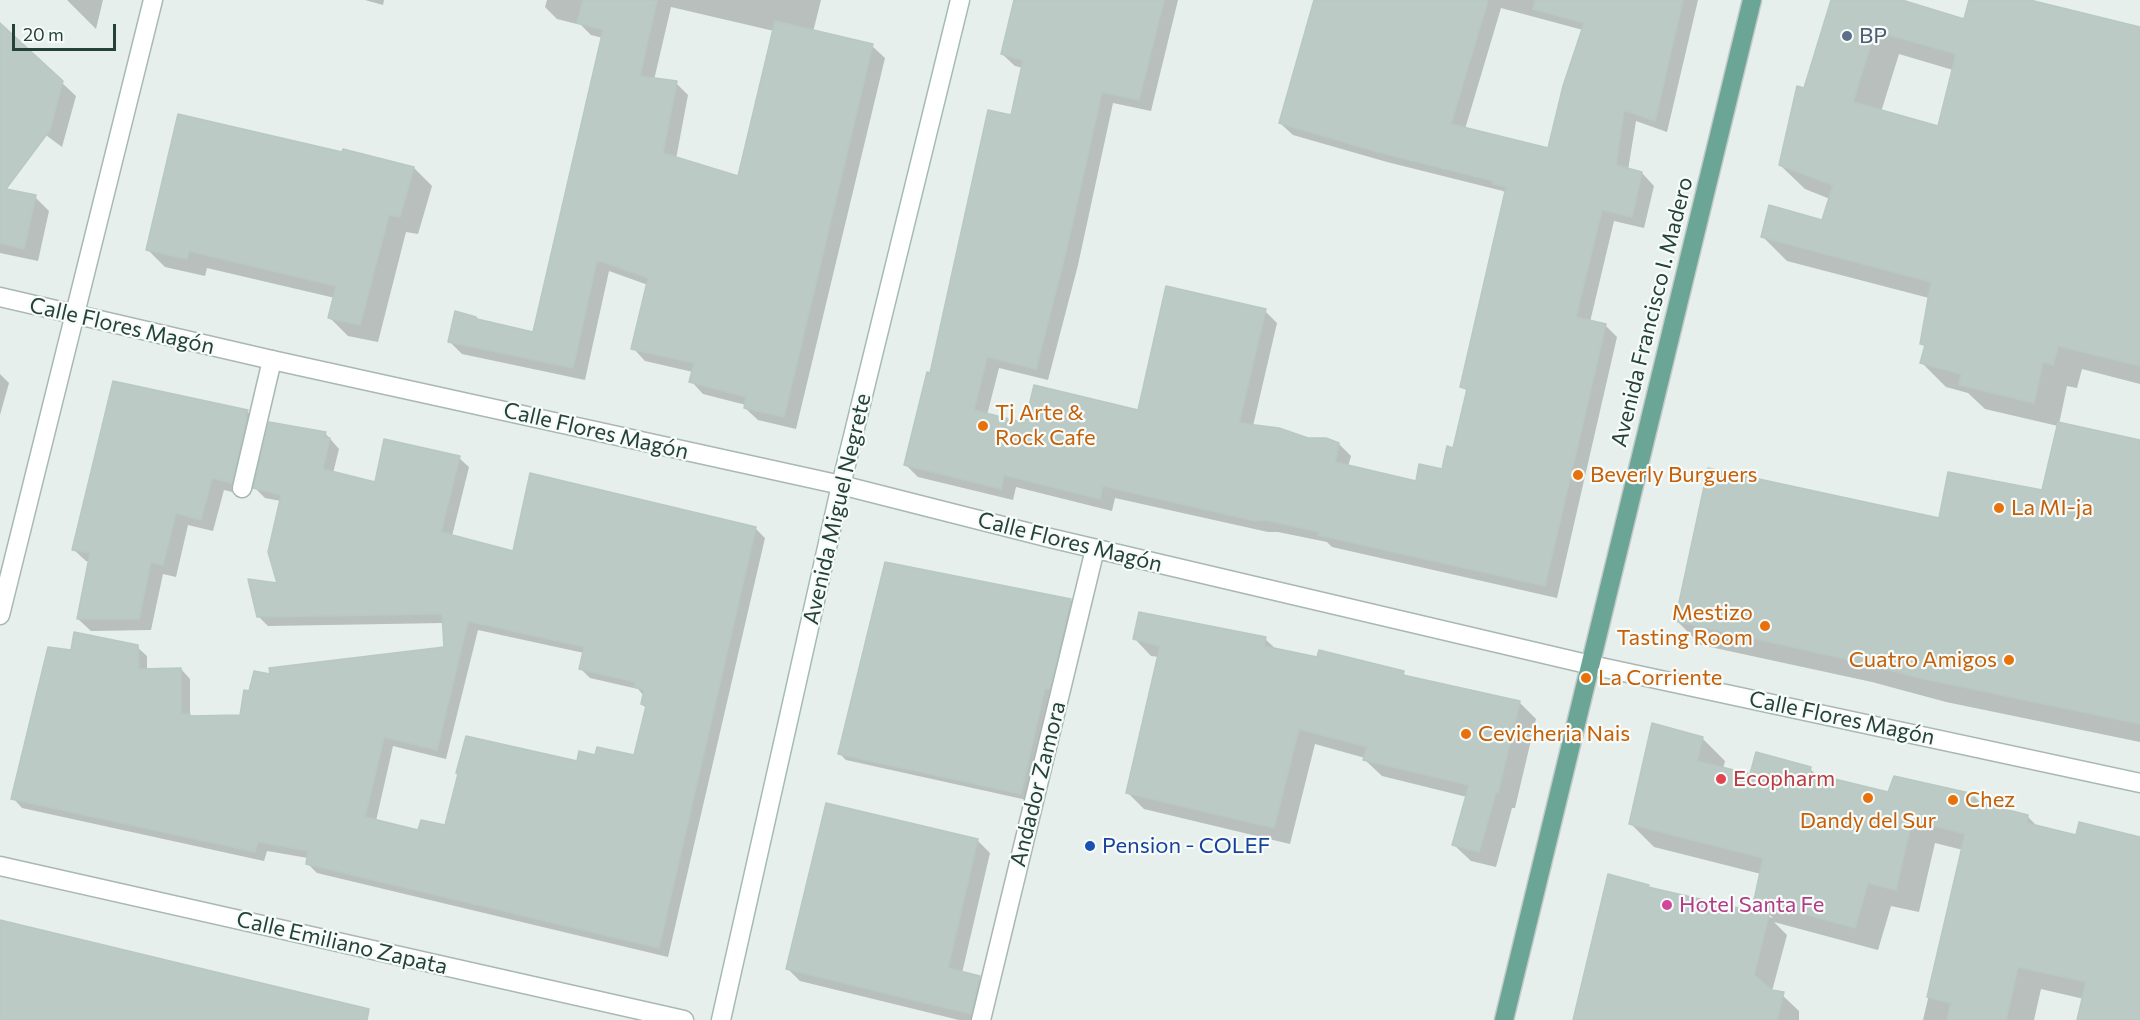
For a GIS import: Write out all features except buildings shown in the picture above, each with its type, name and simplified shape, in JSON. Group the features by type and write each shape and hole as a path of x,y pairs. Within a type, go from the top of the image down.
{"main road":[{"name":"Avenida Francisco I. Madero","path":"1504,1020 1752,0"}],"street":[{"path":"0,615 153,0"},
{"name":"Avenida Miguel Negrete","path":"721,1020 841,485 960,0"},
{"name":"Calle Flores Magón","path":"0,297 272,360 841,485 1095,549 1591,665 2140,783"},
{"path":"242,488 272,360"},
{"name":"Andador Zamora","path":"981,1020 1095,549"},
{"name":"Calle Emiliano Zapata","path":"0,866 684,1020"}],"place":[{"name":"BP","path":"1847,36"},
{"name":"Tj Arte & Rock Cafe","path":"983,426"},
{"name":"Beverly Burguers","path":"1578,475"},
{"name":"La MI-ja","path":"1999,508"},
{"name":"Mestizo Tasting Room","path":"1765,626"},
{"name":"Cuatro Amigos","path":"2009,660"},
{"name":"La Corriente","path":"1586,678"},
{"name":"Cevicheria Nais","path":"1466,734"},
{"name":"Ecopharm","path":"1721,779"},
{"name":"Dandy del Sur","path":"1868,798"},
{"name":"Chez","path":"1953,800"},
{"name":"Pension - COLEF","path":"1090,846"},
{"name":"Hotel Santa Fe","path":"1667,905"}]}
